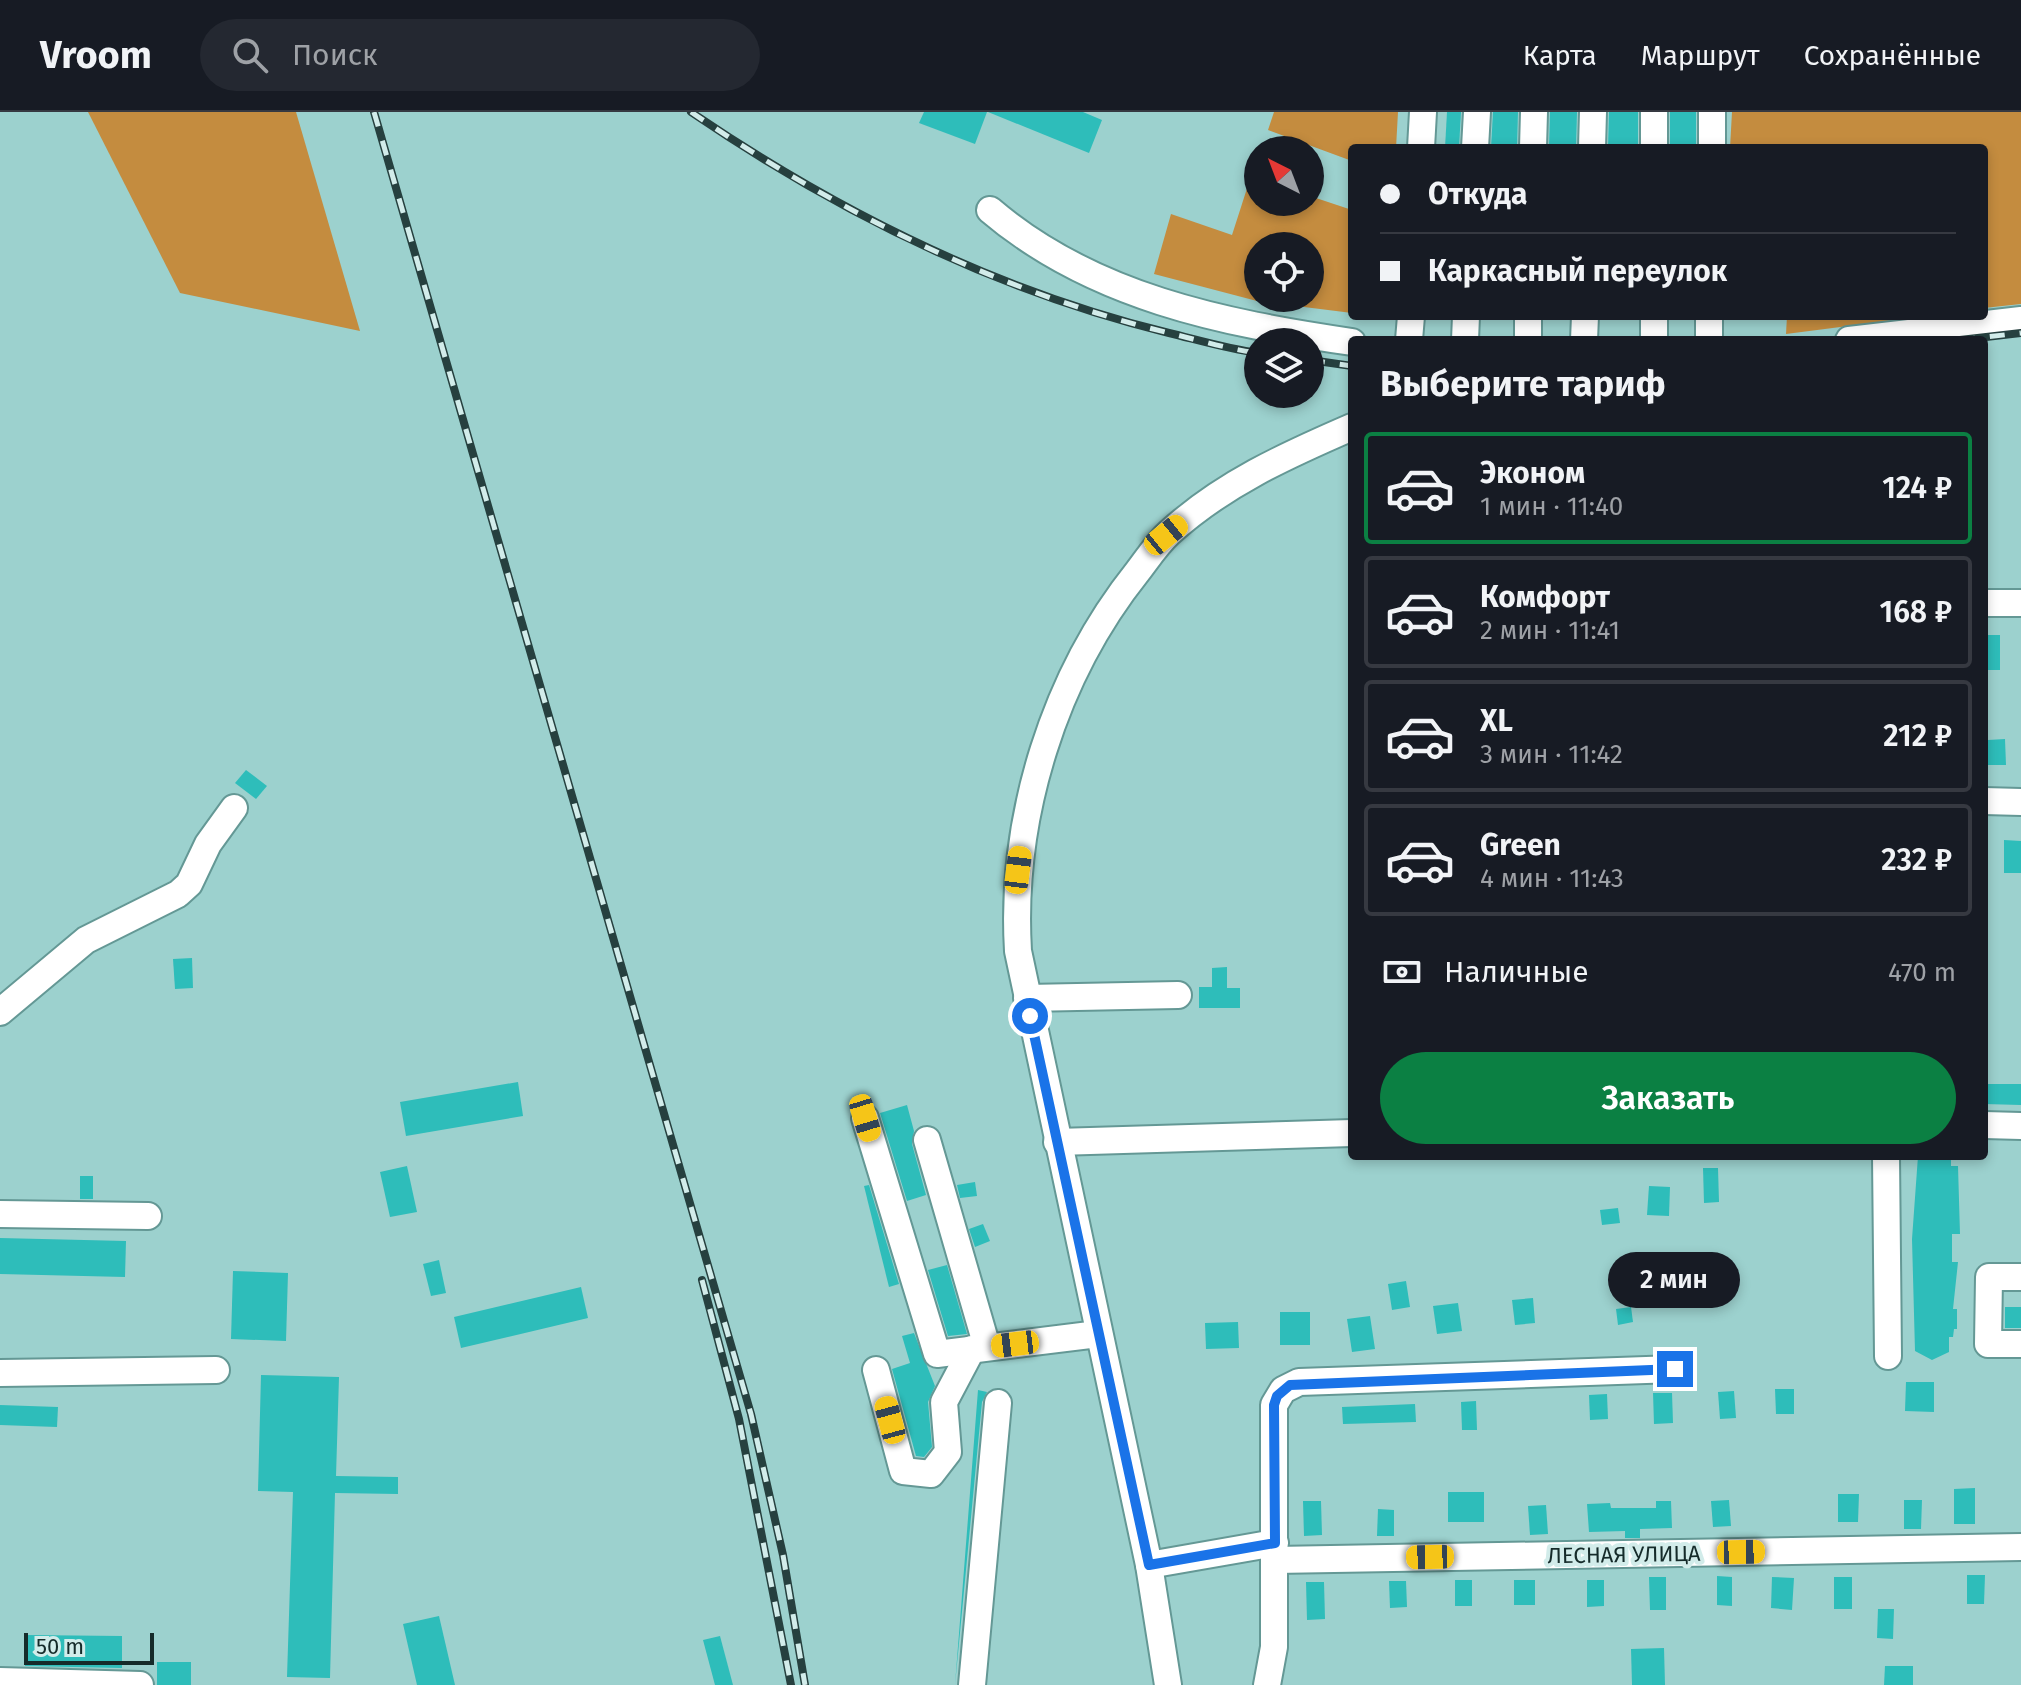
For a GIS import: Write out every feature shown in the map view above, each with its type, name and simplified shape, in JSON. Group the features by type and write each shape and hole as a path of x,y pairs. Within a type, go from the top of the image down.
{"street":[{"path":"1421,144 1423,112"},
{"path":"1475,144 1477,112"},
{"path":"1533,144 1534,112"},
{"path":"1592,144 1593,112"},
{"path":"1654,112 1654,144"},
{"path":"1712,112 1712,144"},
{"path":"990,210 1051,255 1108,283 1176,309 1261,328 1348,341"},
{"path":"1883,336 2021,320"},
{"path":"1168,1685 1149,1565 1018,951 1015,898 1022,841 1052,725 1083,653 1123,590 1166,535 1214,496 1267,464 1348,429"},
{"path":"1988,603 2021,603"},
{"path":"1988,801 2021,802"},
{"path":"0,1012 86,940 178,894 189,884 208,844 234,808"},
{"path":"1027,998 1178,995"},
{"path":"865,1118 937,1354 1098,1334"},
{"path":"1988,1125 2021,1126"},
{"path":"1057,1142 1348,1133"},
{"path":"876,1370 903,1471 931,1474 948,1452 944,1402 980,1348 927,1140"},
{"path":"1886,1160 1888,1356"},
{"path":"0,1214 148,1216"},
{"path":"2021,1277 1989,1277 1988,1344 2021,1344"},
{"path":"1267,1685 1274,1647 1274,1405 1283,1390 1299,1382 1675,1369"},
{"path":"0,1373 216,1370"},
{"path":"972,1685 998,1403"},
{"name":"ЛЕСНАЯ УЛИЦА","path":"1149,1565 1275,1551 2021,1547"},
{"path":"0,1681 140,1685"}],"shaded area":[{"path":"88,112 296,112 360,331 180,293"},
{"path":"1274,112 1398,112 1396,144 1348,144 1348,160 1324,151 1324,136 1284,136 1268,130"},
{"path":"1732,112 2021,112 2021,304 1988,308 1988,144 1730,144"},
{"path":"1244,198 1244,216 1324,216 1324,201 1348,209 1348,312 1324,309 1324,232 1244,232 1244,298 1154,274 1171,214 1232,235"},
{"path":"1787,320 1895,320 1786,334"}],"building":[{"path":"924,112 987,112 975,144 919,123"},
{"path":"988,112 1083,112 1102,120 1089,153"},
{"path":"1447,112 1461,112 1459,144 1445,144"},
{"path":"1493,112 1518,112 1517,144 1491,144"},
{"path":"1550,112 1577,112 1576,144 1549,144"},
{"path":"1609,112 1638,112 1638,144 1608,144"},
{"path":"1670,112 1696,112 1696,144 1670,144"},
{"path":"1988,635 2000,635 2000,670 1988,670"},
{"path":"2005,739 2006,765 1988,765 1988,740"},
{"path":"246,770 267,786 256,799 235,783"},
{"path":"2004,840 2021,841 2021,873 2004,873"},
{"path":"192,958 193,988 175,989 173,959"},
{"path":"1227,967 1227,988 1240,988 1240,1008 1199,1008 1199,987 1212,987 1212,968"},
{"path":"518,1082 523,1116 406,1136 400,1102"},
{"path":"1988,1084 2021,1084 2021,1105 1988,1104"},
{"path":"907,1105 914,1131 912,1144 926,1195 907,1201 880,1113"},
{"path":"1918,1160 1951,1160 1951,1166 1958,1166 1960,1234 1952,1234 1952,1262 1958,1262 1953,1309 1957,1309 1957,1329 1954,1329 1953,1337 1949,1337 1949,1352 1932,1360 1915,1351 1912,1239"},
{"path":"407,1166 417,1212 390,1217 380,1172"},
{"path":"1703,1168 1718,1168 1719,1202 1704,1203"},
{"path":"80,1176 93,1176 93,1199 80,1199"},
{"path":"975,1182 977,1196 960,1198 957,1185"},
{"path":"869,1185 899,1284 889,1287 864,1186"},
{"path":"1649,1186 1670,1187 1669,1216 1647,1215"},
{"path":"1618,1208 1620,1223 1602,1225 1600,1210"},
{"path":"983,1224 990,1241 975,1247 969,1229"},
{"path":"0,1238 126,1241 125,1277 0,1274"},
{"path":"439,1260 446,1293 431,1296 423,1264"},
{"path":"947,1265 967,1334 948,1336 928,1270"},
{"path":"233,1271 288,1273 286,1341 231,1339"},
{"path":"1406,1281 1410,1307 1392,1310 1388,1284"},
{"path":"581,1287 588,1318 461,1348 454,1317"},
{"path":"1533,1298 1535,1323 1515,1325 1512,1300"},
{"path":"1458,1303 1462,1331 1437,1334 1433,1306"},
{"path":"1631,1307 1633,1322 1618,1325 1616,1309"},
{"path":"2005,1307 2021,1307 2021,1328 2005,1328"},
{"path":"1280,1312 1310,1312 1310,1345 1280,1345"},
{"path":"1370,1316 1375,1349 1352,1352 1347,1319"},
{"path":"1238,1322 1239,1348 1206,1349 1205,1323"},
{"path":"914,1333 935,1386 928,1402 932,1447 924,1457 916,1456 892,1369 910,1363 902,1336"},
{"path":"261,1375 339,1377 336,1476 398,1477 398,1494 335,1493 330,1678 287,1677 293,1492 258,1491"},
{"path":"1906,1382 1934,1382 1934,1412 1905,1411"},
{"path":"1775,1389 1794,1389 1794,1414 1776,1414"},
{"path":"978,1390 987,1392 982,1402 955,1685"},
{"path":"1734,1391 1736,1418 1720,1419 1718,1392"},
{"path":"1653,1393 1672,1393 1673,1423 1654,1424"},
{"path":"1607,1394 1608,1419 1590,1420 1589,1395"},
{"path":"1476,1401 1477,1430 1462,1430 1461,1402"},
{"path":"1415,1404 1416,1422 1343,1424 1342,1407"},
{"path":"0,1405 58,1407 57,1427 0,1425"},
{"path":"1975,1488 1975,1524 1954,1524 1954,1489"},
{"path":"1448,1492 1484,1492 1484,1522 1448,1522"},
{"path":"1838,1494 1859,1494 1858,1522 1838,1522"},
{"path":"1729,1500 1731,1526 1713,1527 1711,1501"},
{"path":"1904,1500 1922,1500 1921,1529 1904,1529"},
{"path":"1303,1501 1321,1501 1322,1535 1304,1536"},
{"path":"1656,1501 1671,1501 1672,1528 1640,1529 1640,1538 1625,1538 1625,1531 1589,1532 1587,1504 1610,1503 1611,1508 1656,1508"},
{"path":"1546,1505 1548,1534 1530,1535 1528,1506"},
{"path":"1378,1509 1394,1510 1394,1536 1377,1536"},
{"path":"1967,1575 1985,1575 1984,1604 1967,1604"},
{"path":"1717,1576 1732,1577 1732,1606 1717,1605"},
{"path":"1649,1577 1666,1577 1666,1610 1650,1610"},
{"path":"1772,1577 1794,1578 1792,1610 1771,1608"},
{"path":"1834,1577 1852,1577 1852,1609 1834,1609"},
{"path":"1455,1580 1472,1580 1472,1606 1455,1606"},
{"path":"1514,1580 1535,1580 1535,1605 1514,1605"},
{"path":"1587,1580 1604,1580 1604,1606 1587,1607"},
{"path":"1389,1581 1406,1581 1407,1607 1390,1608"},
{"path":"1306,1582 1324,1582 1325,1619 1307,1620"},
{"path":"1878,1609 1894,1609 1893,1639 1877,1638"},
{"path":"439,1616 455,1685 417,1685 403,1624"},
{"path":"25,1635 122,1636 122,1668 25,1666"},
{"path":"720,1636 733,1685 715,1685 703,1640"},
{"path":"1664,1648 1665,1685 1632,1685 1631,1649"},
{"path":"157,1662 191,1662 191,1685 157,1685"},
{"path":"1885,1666 1913,1666 1913,1685 1884,1685"}],"railway":[{"path":"374,112 751,1414 783,1555 805,1685"},
{"path":"691,112 803,183 861,215 980,271 1105,316 1244,350"},
{"path":"1988,337 2021,333"},
{"path":"1324,362 1348,365"},
{"path":"702,1280 739,1419 791,1685"}],"route":[{"path":"1030,1016 1149,1565 1275,1543 1274,1405 1277,1396 1290,1385 1299,1382 1675,1369"}]}
